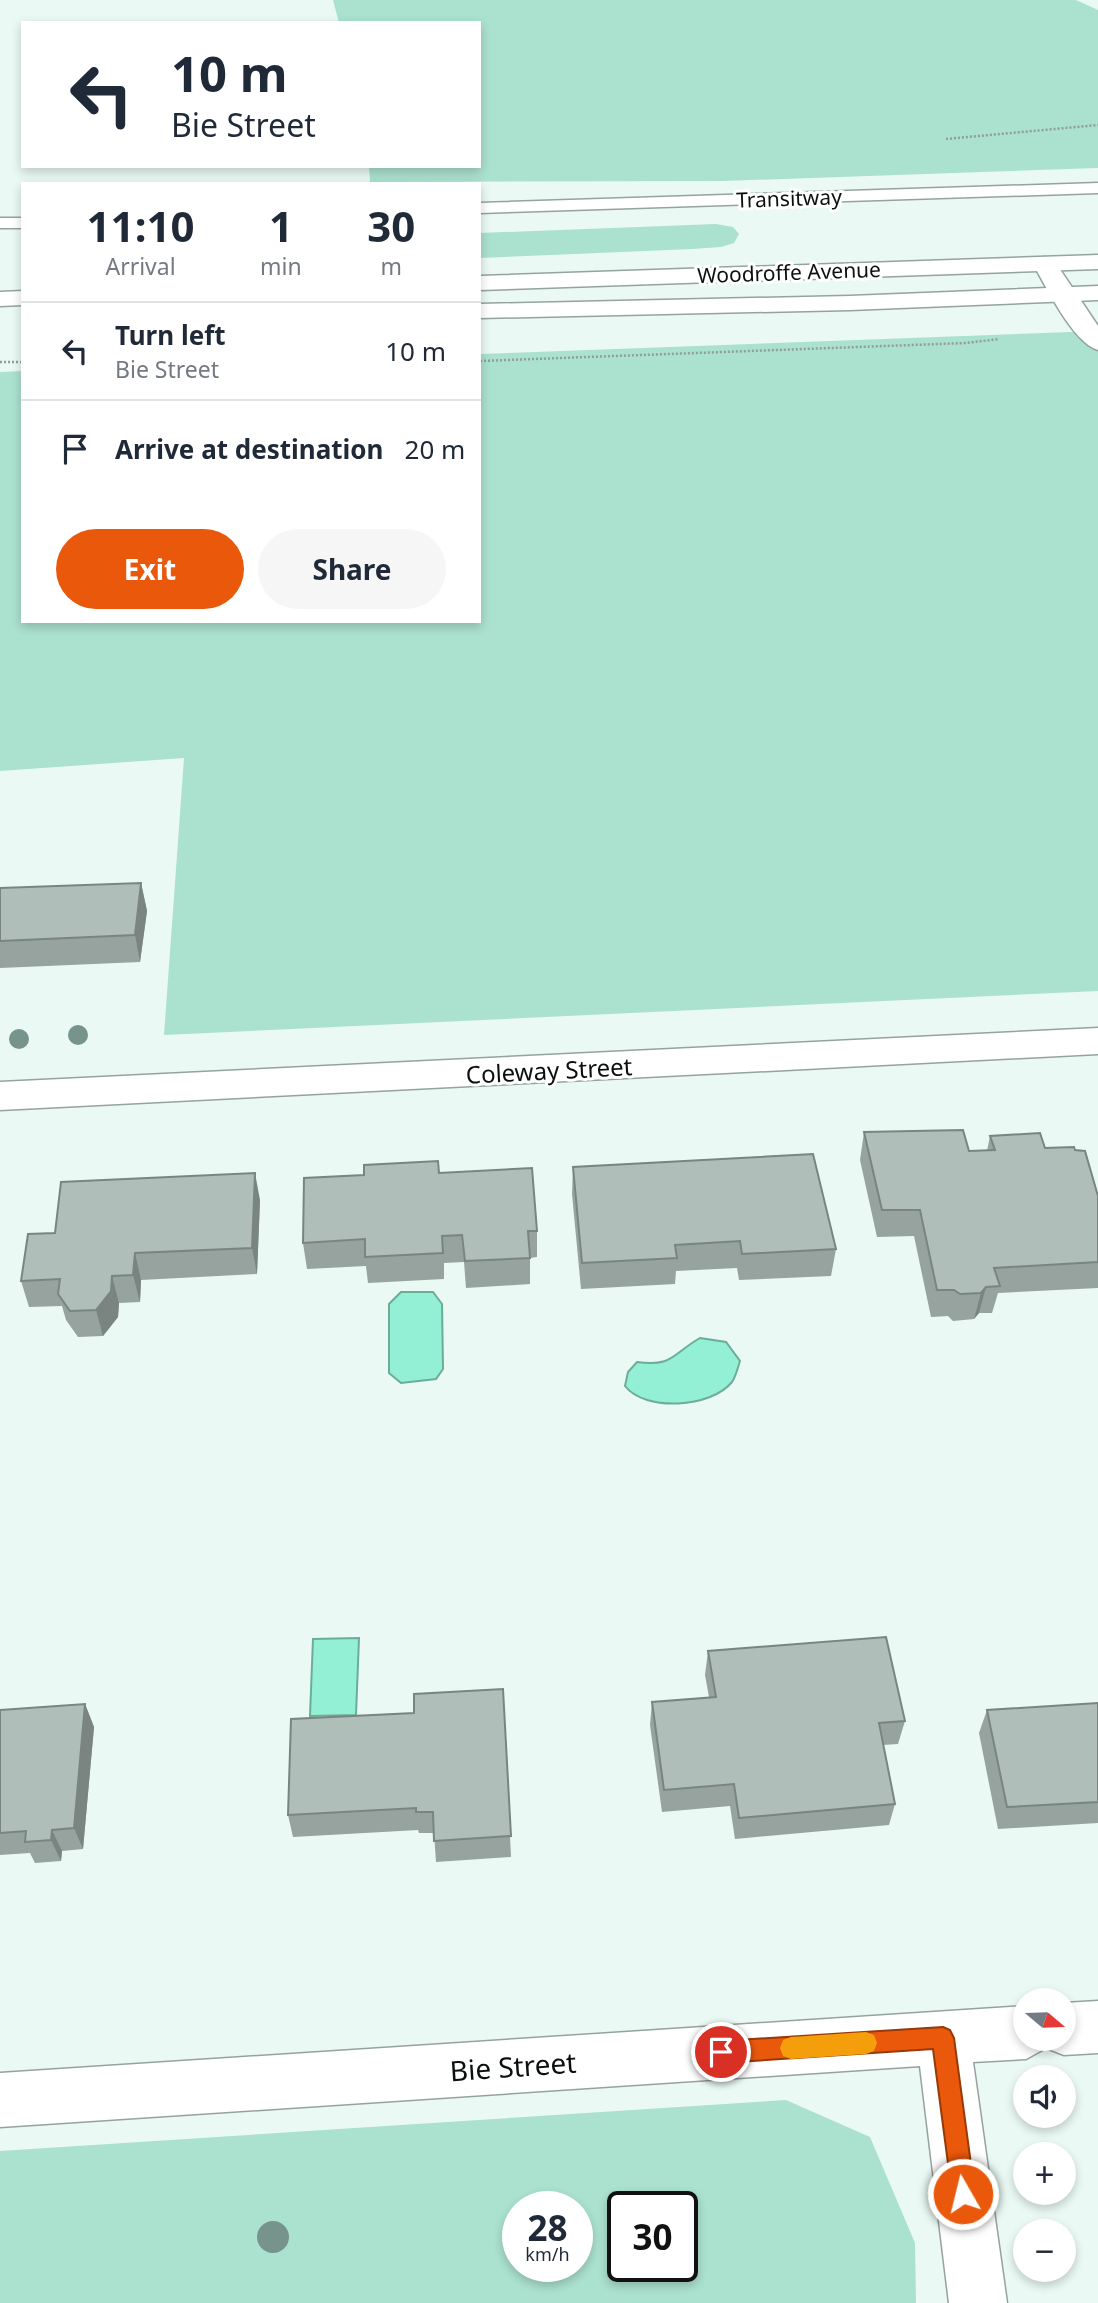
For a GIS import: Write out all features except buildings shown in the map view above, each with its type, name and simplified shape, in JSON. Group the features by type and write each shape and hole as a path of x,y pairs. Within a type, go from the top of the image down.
{"street":[{"name":"Woodroffe Avenue","path":"481,283 1098,262"},
{"path":"1045,264 1098,342"},
{"name":"Woodroffe Avenue","path":"481,310 850,303 1098,293"},
{"path":"0,299 21,298"},
{"name":"Coleway Street","path":"0,1096 1098,1041"},
{"path":"1076,2028 1098,2027"},
{"name":"Bie Street","path":"0,2100 1013,2033"},
{"path":"943,2038 978,2303"}],"lane":[{"name":"Transitway","path":"481,208 1098,188"},
{"path":"0,223 21,223"}],"path":[{"path":"946,139 1098,125"},
{"path":"481,361 953,344 1004,338"},
{"path":"0,362 21,362"}],"shaded area":[{"path":"333,0 1076,0 1098,10 1098,168 723,181 370,182 369,168 481,168 481,21 338,21"},
{"path":"716,224 733,227 739,234 734,243 721,247 481,258 481,233"},
{"path":"1098,331 1098,991 164,1035 184,758 0,771 0,372 21,371 21,623 481,623 481,354"},
{"path":"401,1292 433,1292 442,1304 443,1369 436,1379 401,1383 389,1373 389,1304"},
{"path":"700,1338 726,1342 740,1361 732,1382 722,1391 694,1402 678,1404 647,1400 625,1386 628,1372 637,1362 665,1361"},
{"path":"359,1638 356,1715 310,1716 313,1639"},
{"path":"786,2100 870,2137 915,2243 916,2303 0,2303 0,2151"}],"slow traffic":[{"path":"791,2048 866,2043"}],"route":[{"path":"721,2052 943,2038 963,2194"}]}
